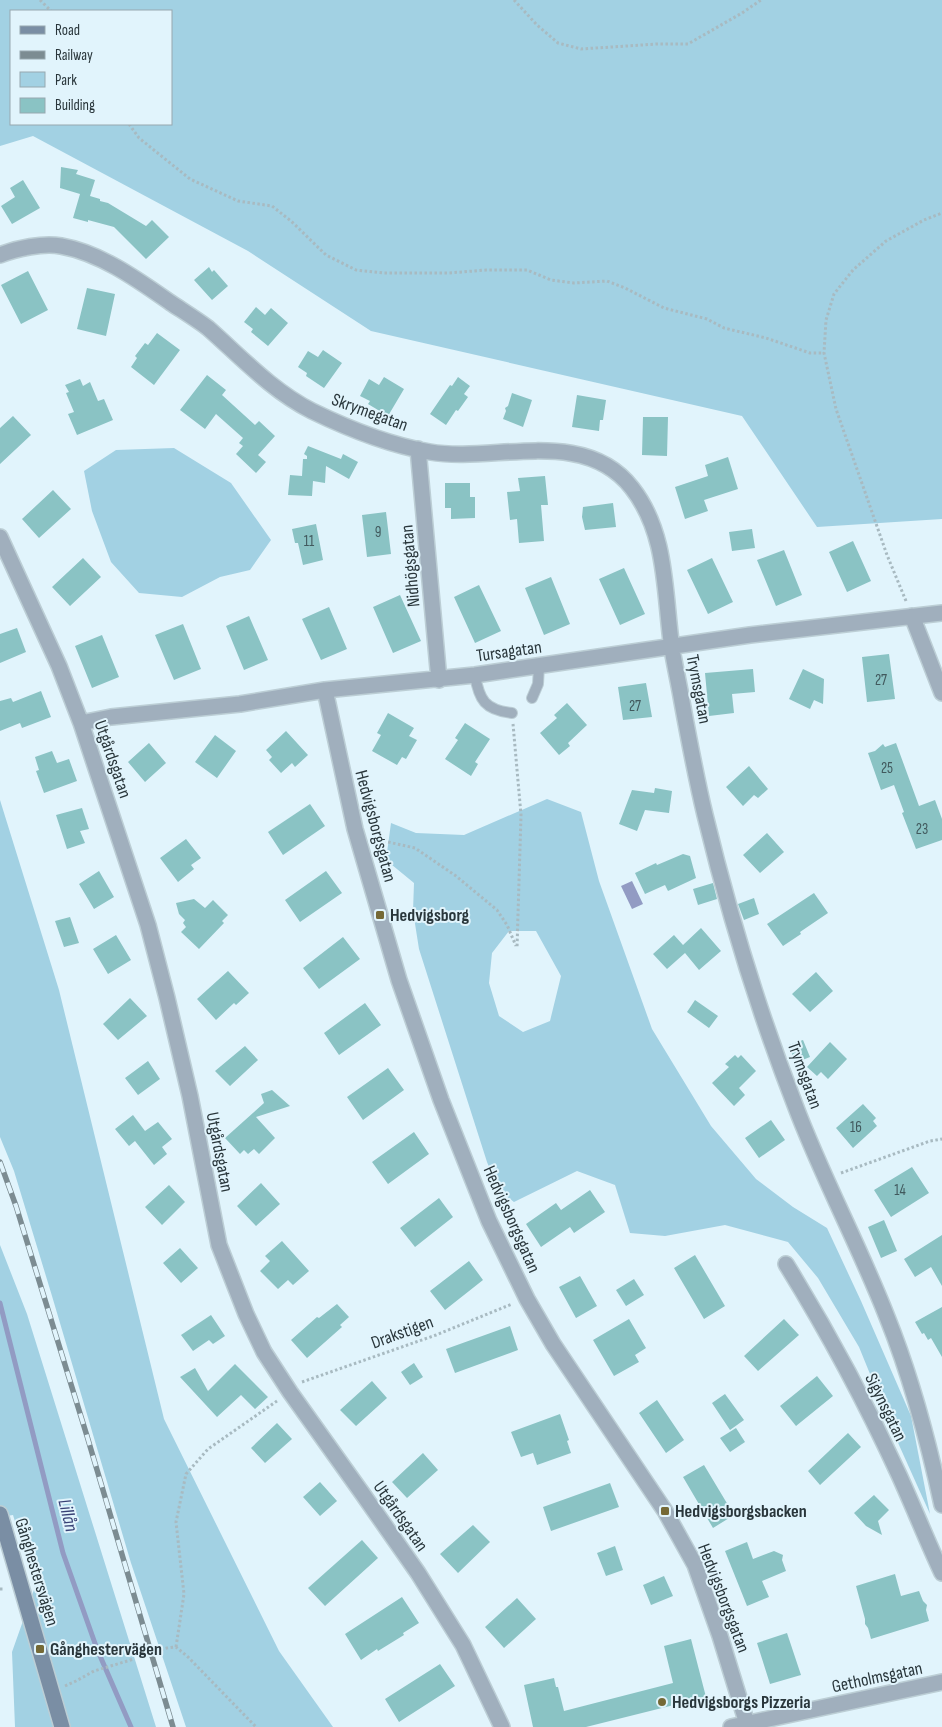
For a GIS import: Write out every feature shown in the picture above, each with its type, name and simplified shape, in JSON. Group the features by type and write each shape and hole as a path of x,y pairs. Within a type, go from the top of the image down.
{"street":[{"name":"Skrymegatan","path":"0,255 16,248 58,245 95,256 142,283 203,324 261,377 308,409 380,440 432,452 482,454 538,449 576,454 609,467 630,485 650,516 661,552 672,646"},
{"name":"Nidhögsgatan","path":"418,449 439,680"},
{"name":"Utgårdsgatan","path":"0,537 58,666 81,723 148,925 190,1096 219,1245 246,1314 264,1352 288,1389 418,1573 463,1645 502,1727"},
{"name":"Tursagatan","path":"81,723 111,717 240,704 325,690 439,680 750,635 942,613"},
{"path":"912,616 942,693"},
{"name":"Trymsgatan","path":"672,646 697,782 727,902 752,984 796,1107 887,1315 913,1386 930,1446 942,1505"},
{"name":"Hedvigsborgsgatan","path":"325,690 355,829 400,980 441,1100 489,1221 527,1299 553,1344 664,1511 695,1565 720,1636 747,1726"},
{"name":"Sigynsgatan","path":"786,1264 846,1368 899,1476 942,1573"},
{"name":"Gånghestersvägen","path":"0,1514 62,1727"},
{"name":"Getholmsgatan","path":"731,1727 747,1726 942,1682"}],"lane":[{"path":"532,698 538,684 539,666"},
{"path":"475,675 478,694 487,704 498,712 512,713"}],"path":[{"path":"40,0 50,10"},
{"path":"514,0 537,25 558,43 581,49 688,44 761,0"},
{"path":"130,125 139,138 190,180 238,200 272,206 291,221 326,255 356,270 384,273 527,270 551,280 574,283 607,281 664,308 707,320 724,328 766,338 810,353 824,353"},
{"path":"912,616 887,555 836,409 824,353 826,320 834,294 853,270 886,241 924,220 942,213"},
{"path":"355,829 388,842 416,848 456,876 497,910 507,925 517,948 521,815 512,713"},
{"path":"827,1178 942,1138"},
{"name":"Drakstigen","path":"176,1647 184,1594 176,1522 186,1474 208,1449 288,1389 436,1335 527,1299"},
{"path":"0,1589 5,1589"},
{"path":"156,1651 176,1647 256,1727"},
{"path":"94,1671 134,1659"}],"green space":[{"path":"0,0 942,0 942,519 817,527 742,416 371,331 248,251 33,136 0,146"},
{"path":"174,448 231,483 271,540 250,570 220,577 182,597 139,593 111,562 92,511 84,471 116,450"},
{"path":"547,799 581,812 599,881 652,1029 711,1126 756,1179 793,1207 827,1228 911,1416 930,1514 899,1445 859,1347 818,1278 788,1242 725,1225 665,1236 630,1233 615,1185 577,1171 514,1202 499,1191 487,1162 419,949 413,911 414,883 386,860 391,823 416,833 464,835","holes":["509,931 536,931 561,976 550,1021 523,1032 499,1016 489,983 492,953"]},
{"path":"0,800 59,990 164,1419 279,1651 333,1727 186,1727 131,1563 14,1171 0,1137"},
{"path":"0,1245 27,1314 156,1727 15,1727 12,1652 35,1587 13,1515 0,1517"}],"shaded area":[{"path":"632,881 643,904 632,909 621,886"}],"building":[{"path":"61,167 78,170 76,174 95,180 90,196 108,203 146,226 152,220 169,237 146,259 114,227 73,218 80,194 60,188"},
{"path":"23,180 40,208 12,224 1,206 15,197 10,188"},
{"path":"209,267 228,286 212,300 194,280"},
{"path":"28,271 48,310 21,324 1,285"},
{"path":"87,288 115,294 106,336 77,329"},
{"path":"256,307 265,315 271,308 288,323 268,346 251,332 253,329 244,322"},
{"path":"157,333 180,350 154,385 131,367 137,358 135,356 145,343 148,345"},
{"path":"323,350 342,363 324,388 306,376 307,373 298,367 308,351 318,357"},
{"path":"207,375 226,390 222,395 255,425 259,421 275,436 258,455 266,462 256,473 236,454 243,446 239,443 243,438 216,414 205,429 180,410"},
{"path":"384,377 404,389 388,416 368,404 370,401 360,396 369,379 379,385"},
{"path":"458,377 470,386 464,394 468,397 446,425 430,414 450,385 452,386"},
{"path":"80,379 83,386 90,382 98,401 104,399 113,420 77,435 68,414 74,412 66,393 69,392 65,385"},
{"path":"512,393 532,400 523,427 503,419 506,411 505,408 508,406"},
{"path":"577,395 606,400 599,431 572,427"},
{"path":"13,416 31,435 0,464 0,428"},
{"path":"643,417 668,417 667,456 642,455"},
{"path":"308,446 341,459 343,454 358,462 349,479 326,466 325,483 313,481 312,496 288,495 290,475 302,476 303,459 307,459 307,456 304,454"},
{"path":"728,457 738,489 704,500 708,511 685,519 675,487 708,476 705,465"},
{"path":"545,476 548,505 541,505 544,541 519,543 517,519 510,520 507,492 520,491 518,478"},
{"path":"445,483 470,483 470,497 475,497 475,518 451,519 451,508 445,508"},
{"path":"53,490 71,509 39,538 22,519"},
{"path":"613,503 616,527 585,530 582,517 583,507"},
{"path":"386,512 391,554 367,557 362,515"},
{"path":"316,524 323,560 303,565 298,543 295,543 292,529"},
{"path":"752,529 755,548 732,551 729,532"},
{"path":"853,541 871,581 847,592 829,552"},
{"path":"784,550 802,595 776,606 757,560"},
{"path":"83,558 101,577 70,606 52,587"},
{"path":"712,558 733,602 708,614 687,570"},
{"path":"624,568 645,614 620,625 599,579"},
{"path":"551,577 570,624 544,635 525,588"},
{"path":"479,585 501,631 475,643 454,597"},
{"path":"400,595 421,641 393,653 373,607"},
{"path":"329,607 347,649 321,660 302,619"},
{"path":"249,616 268,660 244,670 226,626"},
{"path":"183,624 201,669 174,680 155,635"},
{"path":"17,628 26,652 0,663 0,634"},
{"path":"102,635 119,677 92,688 75,646"},
{"path":"889,654 895,699 867,702 862,657"},
{"path":"753,669 755,692 732,694 734,713 709,716 705,673"},
{"path":"803,669 824,679 823,704 814,700 810,709 789,699"},
{"path":"646,683 652,717 623,720 618,687"},
{"path":"41,691 51,717 22,728 20,723 0,731 0,701 11,698 13,702"},
{"path":"567,703 587,725 568,743 570,746 559,755 540,733 557,718 554,715"},
{"path":"388,713 414,728 409,736 417,740 406,759 402,757 397,765 372,751 381,735 377,733"},
{"path":"465,723 490,739 475,762 478,764 471,776 445,759 458,740 455,738"},
{"path":"286,731 308,755 295,767 292,763 281,773 269,760 272,757 266,750"},
{"path":"215,735 236,751 217,778 195,762"},
{"path":"149,743 166,763 145,782 128,762"},
{"path":"896,743 919,806 935,800 942,819 942,840 916,849 902,813 904,812 894,785 881,790 868,753 875,751 883,744 885,747"},
{"path":"52,751 57,763 69,759 77,781 44,793 36,771 39,770 35,757"},
{"path":"749,766 768,789 758,798 754,795 743,806 726,787"},
{"path":"655,788 672,791 669,813 645,810 637,831 619,824 632,790 654,793"},
{"path":"310,804 325,826 283,855 268,832"},
{"path":"82,808 89,829 80,831 85,843 67,849 56,815"},
{"path":"767,833 784,852 760,873 743,855"},
{"path":"186,839 201,858 191,865 194,869 178,882 160,858"},
{"path":"683,854 690,856 696,878 668,891 665,885 645,894 635,873 656,863 657,865"},
{"path":"99,871 114,897 94,909 79,884"},
{"path":"326,871 342,893 300,922 285,900"},
{"path":"713,883 717,899 698,905 693,889"},
{"path":"814,893 828,913 783,946 767,924"},
{"path":"754,898 759,914 744,920 738,904"},
{"path":"194,899 205,908 213,900 228,915 222,921 224,923 199,949 181,932 186,927 183,923 185,920 179,914 176,903"},
{"path":"70,917 79,943 64,947 55,921"},
{"path":"701,928 721,951 699,970 685,953 667,969 653,954 674,935 683,945"},
{"path":"116,935 131,960 108,974 93,949"},
{"path":"343,937 360,959 319,989 303,968"},
{"path":"228,971 249,993 236,1005 234,1003 216,1020 197,999"},
{"path":"816,972 833,991 810,1012 792,994"},
{"path":"130,998 147,1016 118,1040 103,1024"},
{"path":"695,1000 718,1016 709,1028 687,1012"},
{"path":"365,1003 381,1025 339,1055 324,1033"},
{"path":"803,1040 810,1057 795,1063 789,1045"},
{"path":"830,1042 847,1059 828,1079 821,1072 817,1076 807,1067"},
{"path":"245,1046 258,1060 230,1086 215,1071"},
{"path":"735,1055 738,1058 741,1055 756,1071 739,1088 745,1095 734,1106 712,1083 729,1067 725,1064"},
{"path":"148,1061 160,1079 138,1095 125,1078"},
{"path":"388,1068 404,1090 363,1120 347,1097"},
{"path":"272,1090 290,1106 256,1117 275,1138 259,1154 254,1149 248,1154 244,1150 240,1154 225,1138 264,1103 261,1094"},
{"path":"863,1104 876,1118 873,1121 877,1126 853,1148 836,1128"},
{"path":"133,1115 145,1131 158,1122 172,1139 162,1147 167,1154 154,1165 135,1141 129,1146 115,1129"},
{"path":"771,1120 785,1140 759,1158 745,1138"},
{"path":"414,1132 429,1154 388,1184 372,1162"},
{"path":"912,1167 929,1193 891,1217 874,1190"},
{"path":"261,1183 280,1204 256,1226 237,1206"},
{"path":"169,1185 185,1202 162,1225 145,1207"},
{"path":"590,1190 605,1212 574,1233 570,1227 541,1247 526,1224 556,1203 561,1210"},
{"path":"439,1198 453,1217 415,1247 400,1228"},
{"path":"884,1220 897,1251 881,1258 868,1227"},
{"path":"942,1235 942,1286 931,1267 915,1277 904,1259"},
{"path":"282,1241 309,1271 293,1285 288,1280 278,1289 260,1271 270,1261 265,1256"},
{"path":"180,1248 198,1268 181,1283 163,1263"},
{"path":"695,1255 725,1306 704,1319 674,1268"},
{"path":"469,1261 483,1280 445,1310 430,1291"},
{"path":"580,1276 597,1306 576,1318 559,1287"},
{"path":"634,1279 644,1295 626,1306 616,1290"},
{"path":"337,1304 349,1317 340,1325 342,1327 307,1358 291,1340 317,1317 319,1318"},
{"path":"942,1307 942,1357 931,1338 928,1340 924,1333 922,1334 915,1322"},
{"path":"211,1315 225,1336 213,1344 209,1340 193,1351 181,1335"},
{"path":"629,1319 646,1348 635,1355 639,1362 614,1376 593,1340"},
{"path":"784,1319 799,1335 758,1371 744,1356"},
{"path":"510,1326 518,1350 455,1373 446,1349"},
{"path":"414,1363 423,1377 410,1385 401,1372"},
{"path":"235,1364 268,1397 255,1409 241,1395 217,1417 180,1377 195,1368 208,1391"},
{"path":"817,1376 833,1396 796,1426 780,1406"},
{"path":"372,1381 387,1398 356,1426 340,1410"},
{"path":"725,1394 744,1420 730,1430 712,1403"},
{"path":"657,1400 684,1440 666,1453 639,1413"},
{"path":"560,1414 569,1440 567,1441 571,1453 537,1465 533,1453 521,1457 511,1432"},
{"path":"277,1423 292,1439 265,1463 251,1448"},
{"path":"736,1428 745,1442 730,1452 720,1438"},
{"path":"848,1433 861,1447 820,1485 808,1471"},
{"path":"423,1453 438,1470 407,1498 392,1482"},
{"path":"704,1465 734,1515 713,1528 683,1477"},
{"path":"320,1482 337,1501 320,1516 303,1497"},
{"path":"610,1483 619,1507 551,1531 543,1507"},
{"path":"874,1495 889,1510 878,1521 882,1535 866,1526 854,1513"},
{"path":"473,1525 490,1542 458,1573 440,1554"},
{"path":"362,1540 378,1558 325,1606 308,1588"},
{"path":"747,1542 753,1559 774,1551 783,1555 782,1560 786,1571 762,1581 769,1597 747,1606 725,1551"},
{"path":"615,1546 623,1570 606,1576 597,1553"},
{"path":"895,1574 901,1596 919,1591 927,1605 926,1610 929,1621 871,1639 865,1624 856,1586"},
{"path":"664,1576 673,1596 651,1605 643,1585"},
{"path":"402,1597 419,1623 403,1633 404,1635 361,1660 345,1634"},
{"path":"517,1598 536,1619 504,1648 485,1627"},
{"path":"787,1633 801,1675 770,1684 757,1643"},
{"path":"691,1639 706,1697 586,1727 533,1727 524,1685 554,1678 564,1711 673,1683 664,1646"},
{"path":"440,1664 455,1686 399,1722 385,1699"}],"waterway":[{"name":"Lillån","path":"0,1303 63,1553 97,1649 131,1727"}],"railway":[{"path":"0,1162 16,1206 87,1436 173,1727"}],"place":[{"name":"Hedvigsborg","path":"380,915"},
{"name":"Hedvigsborgsbacken","path":"665,1511"},
{"name":"Gånghestervägen","path":"40,1649"},
{"name":"Hedvigsborgs Pizzeria","path":"662,1702"}]}
